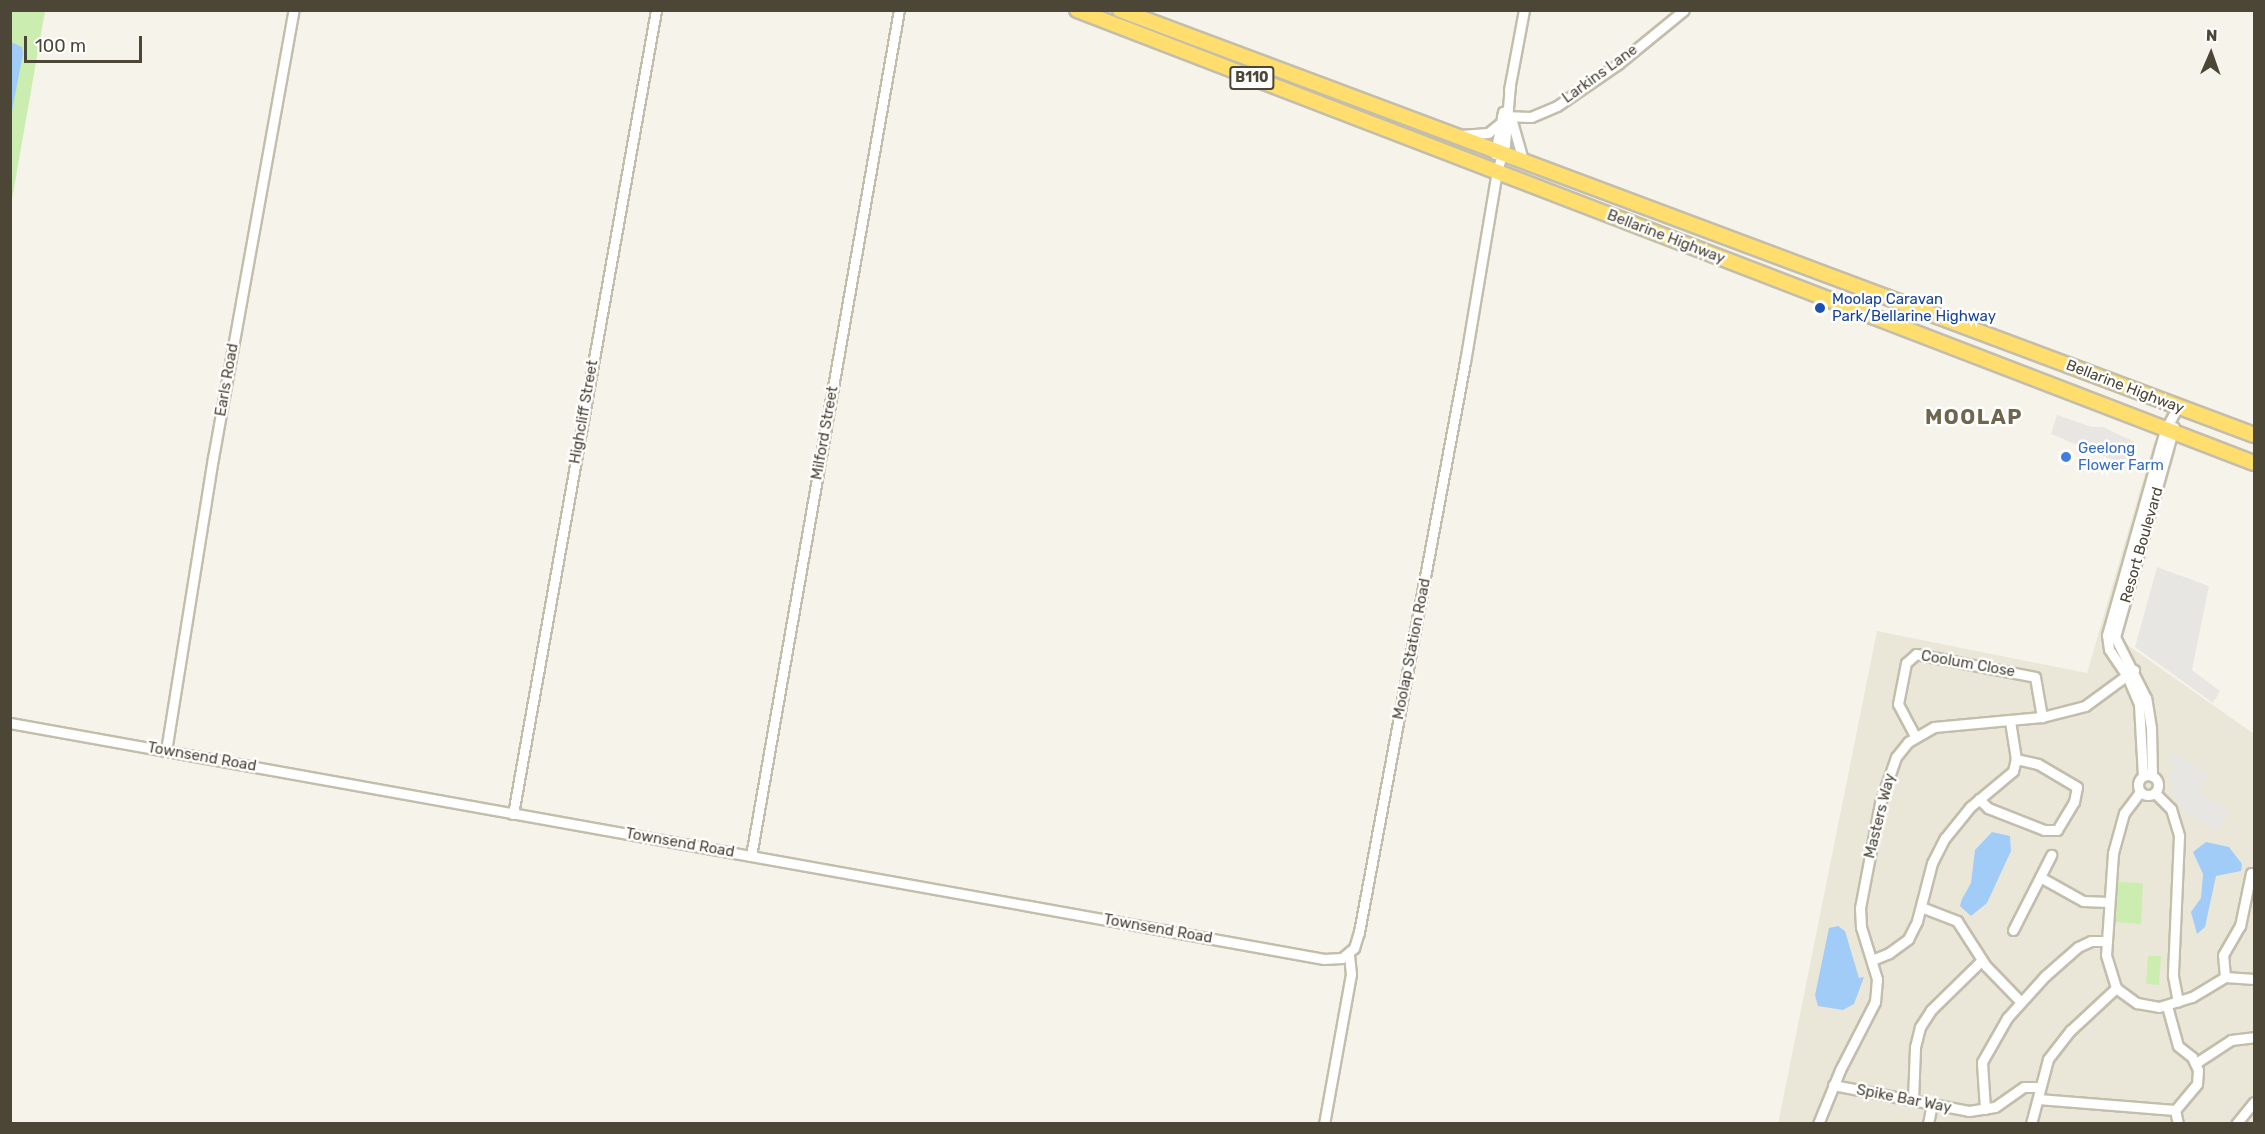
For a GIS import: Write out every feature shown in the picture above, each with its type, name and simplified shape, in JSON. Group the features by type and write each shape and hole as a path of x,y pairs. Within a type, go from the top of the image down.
{"highway":[{"name":"Bellarine Highway","path":"1077,10 2254,463"},
{"name":"Bellarine Highway","path":"1120,10 2254,435"}],"street":[{"name":"Earls Road","path":"166,751 213,458 294,10"},
{"name":"Highcliff Street","path":"513,814 656,10"},
{"name":"Milford Street","path":"751,856 899,10"},
{"name":"Moolap Station Road","path":"1324,1124 1351,974 1349,954 1357,942 1497,171 1524,10"},
{"name":"Larkins Lane","path":"1455,135 1485,134 1505,118 1534,117 1557,106 1618,64 1683,10"},
{"name":"Moolap Station Road","path":"1505,118 1509,106 1510,85"},
{"path":"1505,118 1523,160"},
{"name":"Resort Boulevard","path":"2147,776 2144,706 2131,673 2117,648 2115,637 2125,586 2178,407"},
{"name":"Coolum Close","path":"1915,736 1898,704 1906,663 1916,654 2035,677 2042,717"},
{"name":"Masters Way","path":"1818,1124 1833,1085 1875,1002 1877,979 1859,916 1880,803 1896,757 1915,736 1945,725 2042,717 2085,706 2131,673"},
{"path":"1872,960 1896,949 1908,939 1921,907 1938,850 1960,817 2009,777 2016,759 2010,720"},
{"name":"Townsend Road","path":"10,723 1324,959 1349,954"},
{"path":"1979,800 1988,808 2044,830 2057,830 2074,802 2077,787 2038,764 2016,759"},
{"path":"2147,776 2158,783 2155,793 2149,796 2140,792 2138,783 2147,776"},
{"path":"2140,792 2127,807 2117,832 2107,941 2107,967 2116,988 2137,1003 2167,1006 2205,991 2225,977 2254,979"},
{"path":"2155,793 2171,809 2179,836 2173,976 2178,1002"},
{"path":"2017,929 2051,855"},
{"path":"2225,977 2223,955 2240,926 2251,873"},
{"path":"2040,877 2084,902 2109,902"},
{"path":"1921,907 1957,921 1982,960 2021,1002"},
{"path":"1985,1109 1981,1076 1984,1055 2021,1002 2078,947 2091,941 2107,941"},
{"path":"1913,1100 1915,1047 1920,1027 1931,1010 1982,960"},
{"path":"2031,1124 2044,1068 2058,1045 2116,988"},
{"path":"2167,1006 2178,1046 2196,1063 2197,1084 2175,1110"},
{"path":"2196,1063 2231,1040 2254,1037"},
{"name":"Spike Bar Way","path":"1833,1085 1932,1104 1985,1109 2003,1104 2024,1087 2040,1087"},
{"path":"2038,1099 2175,1110"},
{"path":"2236,1124 2254,1102"},
{"path":"1928,1124 1932,1104"},
{"path":"2175,1110 2178,1124"}],"shaded area":[{"path":"2057,415 2092,427 2103,427 2135,442 2131,457 2116,461 2051,434"},
{"path":"2154,442 2176,450 2122,641 2254,734 2254,1123 1778,1124 1877,631 2087,673"},
{"path":"2157,567 2209,586 2192,670 2220,691 2213,703 2135,647"},
{"path":"2173,752 2209,774 2200,792 2230,811 2218,832 2185,812 2171,790 2173,764 2168,760"}],"green space":[{"path":"11,11 45,11 11,205"},
{"path":"2118,882 2143,883 2141,924 2116,922"},
{"path":"2148,956 2161,956 2159,985 2146,984"}],"water":[{"path":"11,42 22,47 23,54 11,116"},
{"path":"1992,832 2010,836 2011,851 1987,903 1971,916 1960,906 1971,883 1975,850"},
{"path":"2206,842 2229,847 2242,864 2241,871 2216,876 2205,927 2197,934 2191,912 2201,898 2203,874 2193,852"},
{"path":"1838,926 1845,931 1859,978 1864,977 1854,1004 1843,1010 1818,1006 1815,995 1829,928"}],"place":[{"name":"Moolap Caravan Park/Bellarine Highway","path":"1820,308"},
{"name":"Geelong Flower Farm","path":"2066,457"}],"district":[{"name":"MOOLAP","path":"1974,417"}]}
